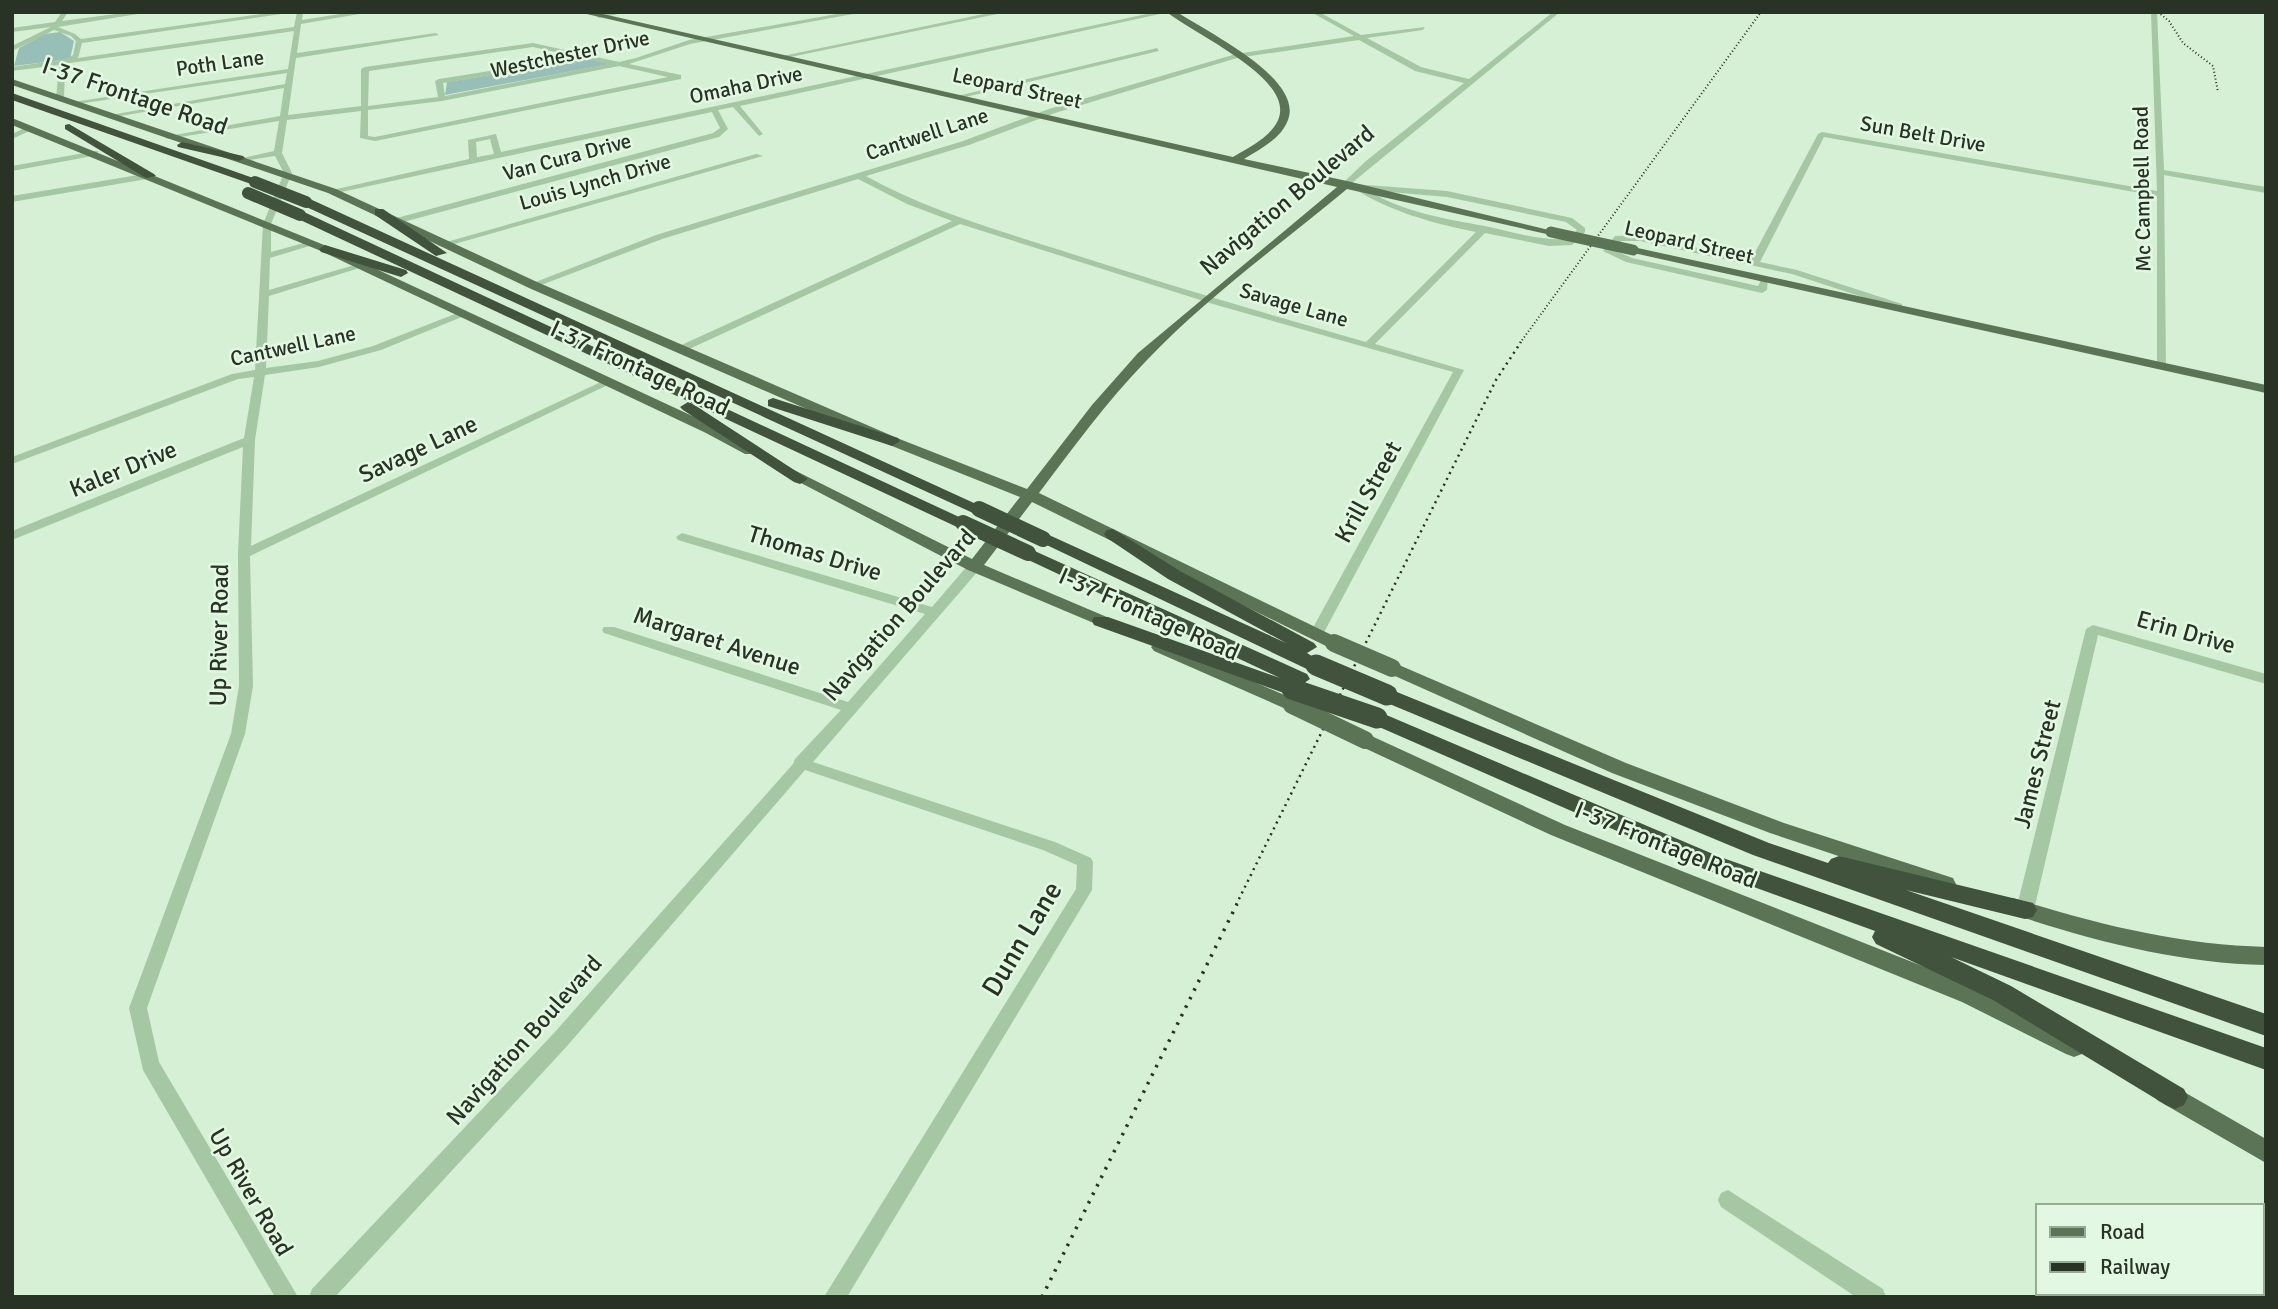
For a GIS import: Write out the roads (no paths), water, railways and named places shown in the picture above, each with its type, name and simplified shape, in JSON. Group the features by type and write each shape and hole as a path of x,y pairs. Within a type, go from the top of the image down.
{"highway":[{"path":"12,96 96,125 251,187 690,376 1044,539 1322,649"},
{"path":"12,106 251,187"},
{"path":"96,125 241,158"},
{"path":"69,127 150,176"},
{"path":"303,209 507,311 1028,553 1295,691"},
{"path":"379,212 426,244 558,318"},
{"path":"318,246 418,278 507,311"},
{"path":"625,366 800,479"},
{"path":"690,376 892,441"},
{"path":"1113,534 1174,575 1390,684 1470,732 1761,849 2266,1025"},
{"path":"1101,621 1377,718 1712,863 1791,893 2266,1059"},
{"path":"1608,788 1807,857 2025,910"},
{"path":"1791,893 2002,993 2175,1097"}],"main road":[{"path":"1168,12 1267,76 1278,87 1285,110 1282,122 1269,138 1237,159"},
{"name":"Leopard Street","path":"590,14 1634,249 1767,274 1926,314"},
{"name":"I-37 Frontage Road","path":"12,82 171,138 288,173 332,191 441,245 892,441 1032,496 1113,534"},
{"name":"I-37 Frontage Road","path":"12,121 318,246 711,430 800,479 974,567 1101,621"},
{"name":"Navigation Boulevard","path":"974,567 1114,389 1149,350 1206,300 1352,185"},
{"name":"Leopard Street","path":"1767,274 1926,314 2266,390"},
{"path":"1322,649 1390,684 1777,828 2025,910 2141,940 2229,956 2266,956"},
{"name":"I-37 Frontage Road","path":"1295,691 1365,740 1558,830 1970,995 2175,1097 2266,1153"}],"street":[{"path":"12,49 55,26 65,12"},
{"path":"12,30 147,12"},
{"path":"79,41 292,12"},
{"path":"288,173 278,153 300,12"},
{"path":"12,69 368,12"},
{"path":"590,14 625,12"},
{"name":"Westchester Drive","path":"171,138 270,120 442,99 621,64 703,40 861,12"},
{"path":"781,57 1004,12"},
{"name":"Omaha Drive","path":"332,191 1168,12"},
{"path":"1314,12 1418,69 1470,82"},
{"name":"Navigation Boulevard","path":"1352,185 1470,82 1556,12"},
{"name":"Mc Campbell Road","path":"2154,12 2161,194 2162,366"},
{"path":"946,17 954,22"},
{"path":"55,26 79,41"},
{"name":"Cantwell Lane","path":"533,285 659,237 966,143 1041,115 1236,56 1423,29"},
{"path":"294,57 436,36"},
{"path":"66,101 61,87 62,65 76,56 79,41"},
{"path":"541,45 591,57 678,78 364,138 365,69 541,45"},
{"path":"957,96 1157,50"},
{"path":"442,99 439,81 591,57"},
{"name":"Poth Lane","path":"66,101 292,70"},
{"path":"108,116 290,85"},
{"path":"38,91 61,87"},
{"path":"735,105 759,134"},
{"name":"Van Cura Drive","path":"396,221 716,135 724,129 713,110"},
{"path":"12,136 33,128"},
{"name":"Sun Belt Drive","path":"1755,262 1822,134 2161,194"},
{"path":"473,161 472,139 494,136 498,155"},
{"path":"12,169 93,152"},
{"path":"241,158 278,153"},
{"name":"Louis Lynch Drive","path":"441,245 759,156"},
{"path":"12,161 42,161"},
{"path":"2160,172 2266,190"},
{"name":"Up River Road","path":"287,1297 150,1064 138,1008 238,734 246,686 244,554 249,440 261,373 267,224 288,173"},
{"path":"12,199 150,176"},
{"name":"Savage Lane","path":"859,176 909,202 960,221 1206,300 1459,370"},
{"path":"1352,185 1447,194 1569,220 1583,230 1572,242 1561,244 1423,215 1371,198 1352,185"},
{"path":"1447,194 1444,202 1449,207"},
{"path":"1423,215 1438,208 1449,207"},
{"path":"681,349 960,221"},
{"path":"1368,346 1484,229"},
{"path":"1626,236 1755,262 1767,274 1762,290 1629,260 1608,251 1618,238 1626,236"},
{"path":"267,256 318,246"},
{"path":"263,295 361,266"},
{"name":"Cantwell Lane","path":"12,461 236,376 319,364 377,348 464,314"},
{"name":"Krill Street","path":"1322,649 1459,370"},
{"name":"Savage Lane","path":"244,554 610,382"},
{"name":"Kaler Drive","path":"12,536 249,440"},
{"name":"Thomas Drive","path":"682,537 934,612"},
{"name":"Navigation Boulevard","path":"320,1297 561,1039 974,567"},
{"name":"Erin Drive","path":"2093,629 2266,679"},
{"name":"James Street","path":"2025,910 2093,629"},
{"name":"Margaret Avenue","path":"609,630 851,709"},
{"name":"Dunn Lane","path":"800,763 1049,846 1086,862 1084,890 835,1297"},
{"path":"1728,1200 1875,1297"}],"railway":[{"path":"1520,343 1761,12"},
{"path":"2158,12 2169,21 2183,43 2213,66 2218,92"},
{"path":"1236,905 1496,380 1521,342"},
{"path":"1042,1297 1237,904"}]}
